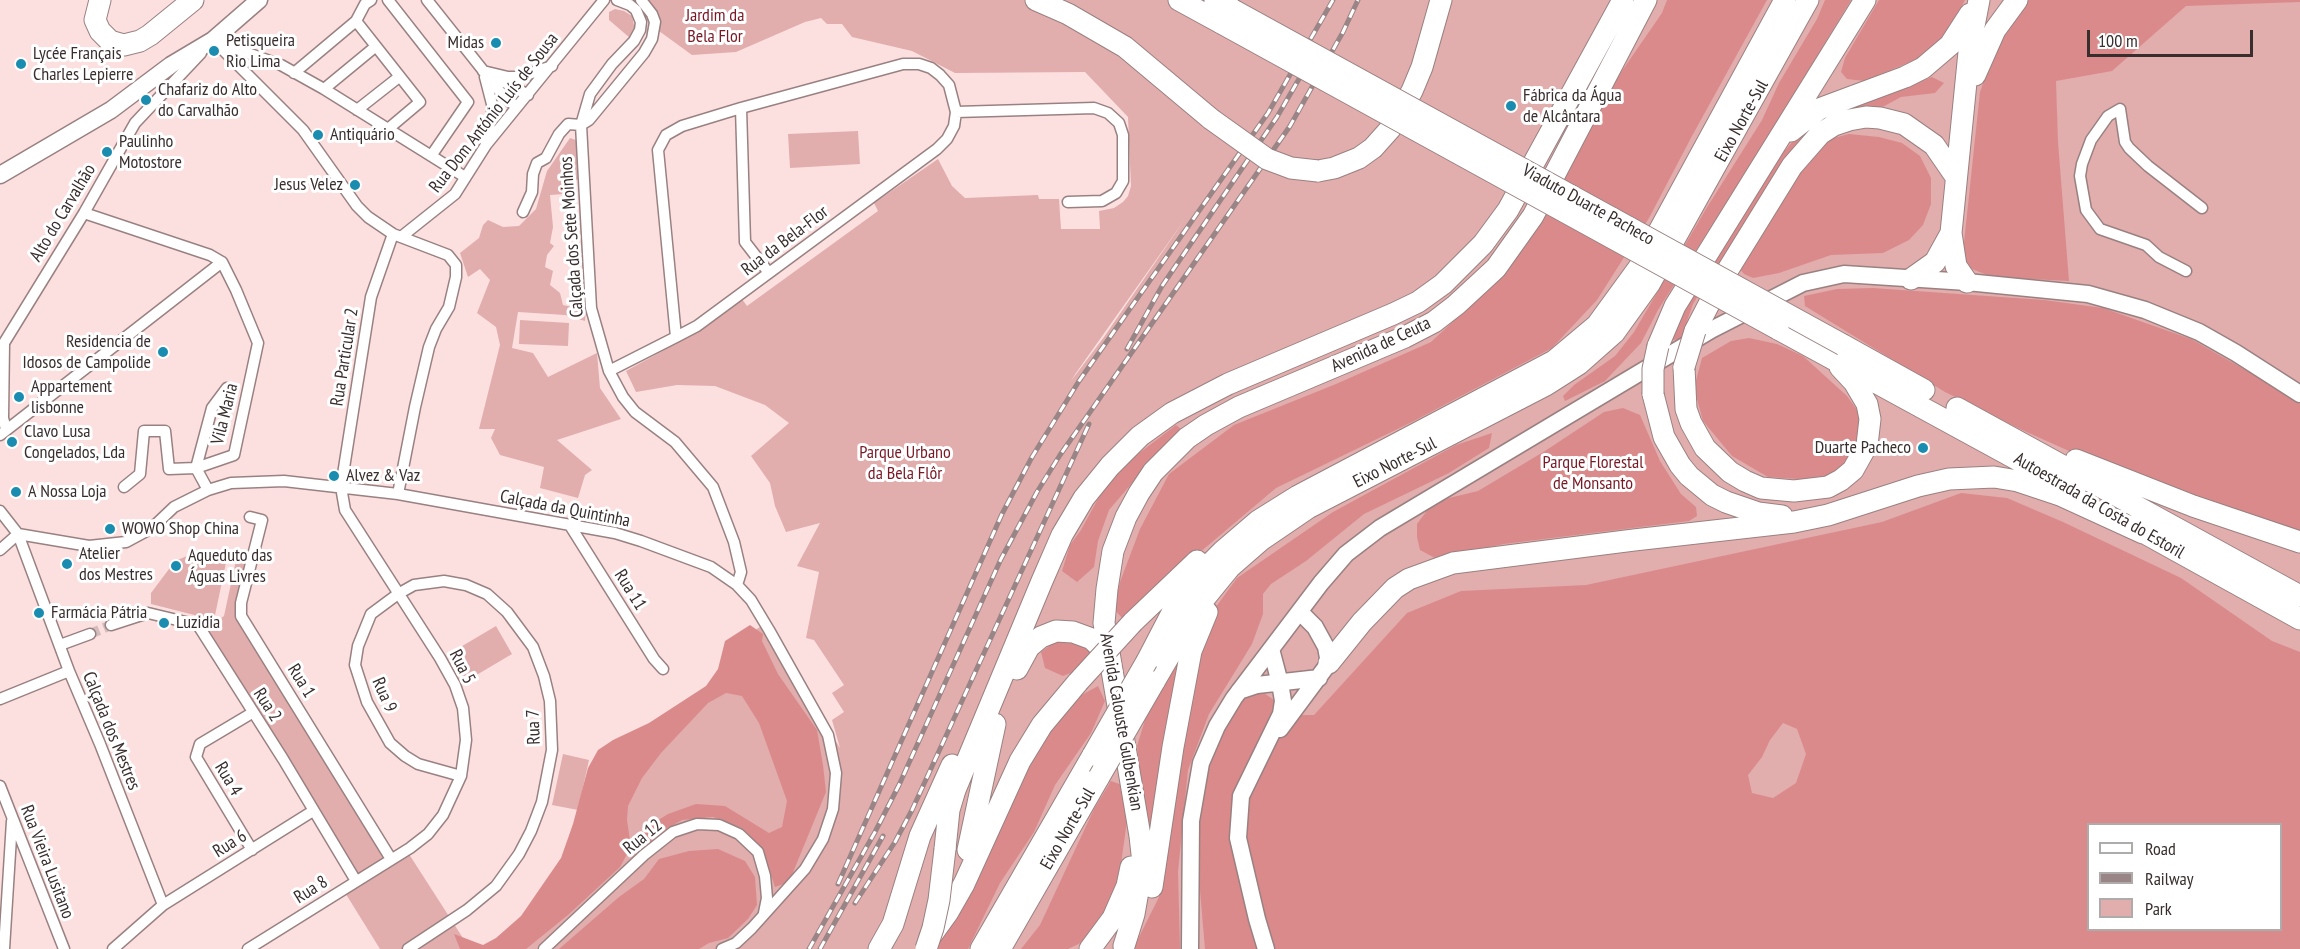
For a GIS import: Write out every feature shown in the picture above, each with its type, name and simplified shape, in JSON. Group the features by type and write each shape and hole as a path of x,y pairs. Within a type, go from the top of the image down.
{"highway":[{"path":"100,0 96,12 97,25 104,37 124,45 140,41 169,22 193,0"},
{"path":"1036,0 1068,14 1125,47 1211,119 1267,159 1291,168 1318,171 1334,168 1359,158 1373,148 1390,129 1412,91 1422,67 1441,0"},
{"name":"Viaduto Duarte Pacheco","path":"1179,0 1224,11 1830,351 1898,393"},
{"name":"Avenida de Ceuta","path":"1042,581 1062,535 1084,498 1110,466 1140,436 1172,413 1228,384 1418,302 1443,284 1483,244 1508,210 1623,0"},
{"name":"Avenida de Ceuta","path":"1105,609 1113,551 1126,517 1153,472 1187,438 1239,407 1405,337 1434,322 1496,268 1533,216 1646,0"},
{"name":"Eixo Norte-Sul","path":"981,949 1147,661 1174,609 1209,565 1253,535 1298,496 1554,361 1597,325 1637,271 1785,0"},
{"name":"Eixo Norte-Sul","path":"1000,949 1187,624 1253,535 1546,385 1579,364 1614,333 1650,283 1808,0"},
{"path":"1850,508 1805,515 1773,515 1742,508 1712,495 1698,485 1680,465 1664,437 1653,394 1653,369 1658,346 1675,306 1865,0"},
{"path":"1769,153 1797,124 1819,109 1905,77 1935,59 1958,35 1978,0"},
{"path":"1967,282 1956,266 1951,233 1969,52 1978,0"},
{"path":"1963,113 1985,48 2017,0"},
{"path":"1830,351 1862,393 1867,404 1870,432 1862,458 1853,470 1828,487 1811,491 1761,488 1745,481 1705,448 1691,423 1684,394 1684,367 1695,331 1721,281 1783,179 1810,144 1834,125 1849,120 1866,117 1893,120 1904,124 1934,145 1956,177"},
{"path":"1911,279 1935,262 1951,233"},
{"path":"1393,314 1405,337"},
{"name":"Viaduto Duarte Pacheco","path":"1830,351 1944,401"},
{"path":"1228,384 1239,407"},
{"name":"Autoestrada da Costa do Estoril","path":"1898,393 2064,484 2143,533 2300,619"},
{"path":"1944,401 2136,484 2300,542"},
{"name":"Autoestrada da Costa do Estoril","path":"1944,401 2300,596"},
{"path":"1324,671 1362,622 1395,588 1409,579 1453,563 1794,522 1932,483 1964,478 1994,477 2018,481 2060,495 2143,533"},
{"path":"919,949 955,902 1020,761 1042,725 1133,622 1198,561 1214,548 1253,535"},
{"path":"1123,948 1144,913 1150,895 1161,836 1173,747 1191,651 1210,606 1253,535"},
{"path":"926,949 939,900 949,810 955,790 1042,581"},
{"path":"879,949 893,924 916,847 929,813 988,687 1042,581"},
{"name":"Avenida Calouste Gulbenkian","path":"1105,609 1104,623 1110,664 1143,863 1134,914 1123,948"},
{"path":"945,849 972,771 1025,654 1036,641 1047,634 1066,631 1083,634 1098,644 1110,664"},
{"path":"955,902 995,724"},
{"path":"1090,949 1113,918 1119,905 1140,836"}],"main road":[{"path":"0,175 111,110 171,65 213,40 259,0"},
{"path":"1190,949 1191,821 1201,763 1217,726 1239,691 1321,583 1346,554 1380,528 1711,330 1803,283 1844,274 1967,282 2088,294 2145,310 2199,332 2300,394"},
{"path":"1260,754 1324,671 1326,647 1315,627 1300,612"},
{"path":"1266,949 1238,838 1241,796 1281,714 1283,701 1271,649"},
{"path":"1239,691 1324,671"}],"street":[{"path":"294,73 356,21 365,4 370,0"},
{"path":"388,0 468,102 431,156"},
{"path":"427,0 505,98 517,107"},
{"name":"Rua Dom António Luís de Sousa","path":"397,236 455,194 486,145 604,0"},
{"path":"581,125 590,94 612,64 634,41 640,30 641,22 636,10 630,4 617,0"},
{"path":"523,212 532,192 533,174 537,163 546,158 559,134 568,124 581,125 589,120 644,53 652,39 655,22 641,0"},
{"path":"356,21 420,102 387,129"},
{"path":"213,40 264,58 324,89 465,177"},
{"path":"213,40 303,130 357,206 376,224 397,236 448,255 454,262 456,272 447,314 436,329 429,347 398,494"},
{"name":"Alto do Carvalhão","path":"3,432 4,343 84,213 135,123 213,40"},
{"path":"324,89 375,47"},
{"path":"676,337 658,150 666,135 682,126 903,64 919,64 940,75 949,85 956,112 1094,108 1108,113 1119,123 1123,135 1123,181 1116,193 1102,201 1068,202"},
{"path":"483,71 508,77 520,77 553,65"},
{"path":"483,71 528,95"},
{"path":"483,71 493,108 486,145"},
{"path":"357,110 399,77"},
{"path":"741,108 745,242 769,273"},
{"path":"2186,271 2159,257 2146,245 2100,229 2086,210 2080,176 2082,164 2091,140 2108,116 2120,109 2125,142 2129,148 2148,166 2202,208"},
{"name":"Rua da Bela-Flor","path":"609,371 697,326 937,149 947,139 954,126 956,112"},
{"name":"Calçada dos Sete Moinhos","path":"581,125 591,308 609,371 623,397 635,412 675,442 713,487 734,542 741,572 737,585"},
{"path":"3,432 222,262 210,255 84,213"},
{"name":"Rua Particular 2","path":"341,488 371,297 397,236"},
{"name":"Vila Maria","path":"196,468 234,455 258,343 222,262"},
{"name":"Vila Maria","path":"196,468 212,408 227,388"},
{"path":"124,487 140,474 144,431 165,431 169,469 196,468 208,490"},
{"name":"Calçada da Quintinha","path":"18,534 89,546 126,542 152,528 174,507 208,490 231,483 284,481 398,494 615,534 711,567 737,585 751,600 828,735 836,773 833,809 823,839 805,869 736,943 722,949"},
{"name":"Rua 5","path":"341,488 345,510 440,658 455,685 463,708 466,740 461,777 443,815 428,834 391,859"},
{"name":"Calçada dos Mestres","path":"0,511 18,534 69,671 163,905"},
{"name":"Rua 1","path":"250,517 262,520 241,603 241,616 391,859"},
{"name":"Rua 11","path":"571,527 654,659 663,669"},
{"path":"0,550 18,534"},
{"name":"Rua 7","path":"398,594 414,585 444,581 466,585 487,594 507,612 534,647 550,701 552,750 542,802 531,831 519,854 496,886 467,910 408,949"},
{"name":"Rua 9","path":"398,594 371,614 363,629 355,665 360,684 367,702 390,743 405,756 427,768 461,777"},
{"name":"Rua 2","path":"111,625 148,613 198,625 283,759 356,881"},
{"path":"60,645 90,633"},
{"path":"0,699 69,671"},
{"name":"Rua 4","path":"252,713 200,744 196,757 252,850"},
{"name":"Rua Vieira Lusitano","path":"0,786 64,949"},
{"name":"Rua 6","path":"163,905 313,811"},
{"path":"4,949 4,864 12,816"},
{"name":"Rua 12","path":"544,949 644,855 673,832 697,824 719,825 739,834 758,852 765,876 767,898 764,914"},
{"name":"Rua 8","path":"248,949 391,859"},
{"path":"114,949 163,905"}],"green space":[{"name":"Parque Florestal de Monsanto","path":"645,0 2300,0 2300,949 500,949 572,849 727,680 723,653 764,624 840,748 832,720 844,712 832,693 844,685 814,640 806,638 819,572 797,566 820,523 786,532 775,506 770,483 751,456 789,423 765,405 715,386 677,385 636,392 626,371 697,332 742,299 747,306 878,211 874,203 938,159 952,186 965,198 1038,195 1039,199 1059,199 1061,229 1100,229 1099,211 1114,208 1123,202 1131,186 1128,117 1085,72 955,73 912,51 852,37 842,24 827,24 821,18 805,22 736,52 692,55 659,31 655,11","holes":["1185,219 1104,337 1071,381"]},
{"path":"1667,0 1767,0 1649,218 1597,300 1552,348 1412,422 1276,488 1122,618 1114,609 1120,582 1140,529 1169,474 1234,425 1336,384 1431,342 1474,302 1586,123 1662,13"},
{"path":"1825,0 1851,0 1768,137 1658,310 1641,343 1605,381 1565,401 1563,396 1574,385 1615,356 1634,332 1706,209 1762,120 1779,83 1817,19"},
{"path":"1879,0 1965,0 1948,32 1920,58 1864,81 1847,79 1841,72 1845,58"},
{"path":"2028,0 2300,0 2300,2 2186,6 2112,71 2056,81 2058,142 2069,281 1992,277 1966,264 1963,252 1980,92 1996,47"},
{"path":"615,9 632,16 635,30 630,38 609,20 609,12"},
{"path":"1932,77 1944,83 1935,93 1901,97 1877,110 1842,117 1793,149 1778,168 1761,204 1693,304 1686,332 1680,339 1670,338 1683,309 1775,162 1800,133 1818,119"},
{"path":"858,131 860,164 790,168 788,134"},
{"path":"1849,134 1879,137 1902,143 1920,156 1931,178 1931,204 1923,225 1909,240 1883,253 1831,255 1779,273 1753,278 1744,274 1739,268 1772,200 1826,140"},
{"path":"570,138 576,140 578,179 566,186 564,194 550,195 553,227 550,243 554,246 547,255 545,267 553,271 550,285 560,293 563,305 586,310 585,321 565,315 518,312 512,348 533,353 548,377 597,353 600,388 621,419 557,440 592,470 585,475 578,498 540,488 544,467 500,455 491,438 495,429 479,429 500,345 496,327 477,313 490,280 480,269 468,277 460,253 479,238 483,225 488,220 503,227 519,226 536,209 547,171"},
{"path":"1873,288 2044,300 2103,308 2191,339 2263,380 2300,404 2300,536 2089,460 2020,429 1945,392 1805,306 1804,296 1837,289"},
{"path":"520,320 569,323 568,346 519,344"},
{"path":"1749,338 1777,344 1803,356 1847,396 1860,414 1859,444 1842,471 1812,480 1768,477 1732,456 1703,421 1694,388 1702,358 1731,341"},
{"path":"1623,408 1640,415 1660,461 1681,494 1696,507 1697,516 1689,521 1504,544 1435,558 1420,550 1417,524 1429,508 1449,498 1478,491 1604,412"},
{"path":"1176,425 1181,429 1109,510 1098,541 1094,567 1077,582 1062,571 1070,545 1099,497 1121,467"},
{"path":"1492,433 1489,448 1449,473 1364,514 1306,561 1271,584 1263,594 1263,614 1252,644 1209,714 1188,770 1178,872 1180,949 1133,949 1159,897 1178,738 1196,684 1196,668 1150,831 1137,746 1145,720 1162,685 1186,654 1213,611 1237,578 1333,512 1456,445"},
{"path":"1961,493 2007,498 2181,578 2272,641 2300,652 2300,949 1205,949 1197,855 1202,779 1236,707 1248,694 1264,693 1295,715 1314,715 1407,613 1461,591 1586,585 1882,522","holes":["1783,723 1797,729 1806,754 1796,783 1773,798 1752,793 1748,775 1762,757 1770,740"]},
{"path":"199,551 228,553 214,620 151,604 151,593 175,561"},
{"path":"238,551 254,555 242,614 394,859 407,851 470,949 380,949 344,891 358,881 200,632 224,616"},
{"path":"750,625 763,634 762,641 778,674 817,730 823,765 826,792 789,882 775,887 762,848 742,828 713,817 682,820 661,832 644,848 641,841 647,827 668,814 696,804 725,806 769,833 782,827 787,801 759,723 742,696 726,693 708,703 661,753 642,778 628,806 627,820 631,847 620,867 568,915 526,949 460,949 454,934 483,945 496,938 521,916 561,858 588,768 598,750 613,740 649,723 706,686 718,669 725,641"},
{"path":"496,626 512,654 463,683 447,655"},
{"path":"1071,638 1092,650 1078,670 1063,676 1045,668 1041,652 1052,644"},
{"path":"1098,686 1105,701 1091,733 1055,785 1034,832 1000,883 968,949 935,949 1004,809 1044,737 1080,696"},
{"path":"563,754 589,760 578,810 552,805"},
{"path":"1111,781 1122,785 1127,821 1117,892 1091,938 1068,949 1021,949 1040,925 1094,809"},
{"path":"718,849 745,861 755,877 757,905 748,919 728,938 709,943 699,949 559,949 619,897 644,879 659,859 689,851"}],"tunnel":[{"path":"90,634 111,625"}],"railway":[{"path":"838,884 1002,514 1032,457 1079,381 1268,113 1333,0"},
{"path":"809,949 899,785 1001,559 1037,492 1060,455 1290,126 1343,32 1358,0"},
{"path":"1127,349 1162,286 1277,117 1314,53"},
{"path":"855,903 895,842 912,810 1089,424"},
{"path":"820,949 883,836"}],"place":[{"name":"Midas","path":"496,43"},
{"name":"Petisqueira Rio Lima","path":"214,51"},
{"name":"Lycée Français Charles Lepierre","path":"21,64"},
{"name":"Chafariz do Alto do Carvalhão","path":"146,100"},
{"name":"Fábrica da Água de Alcântara","path":"1511,106"},
{"name":"Antiquário","path":"318,135"},
{"name":"Paulinho Motostore","path":"107,152"},
{"name":"Jesus Velez","path":"355,185"},
{"name":"Residencia de Idosos de Campolide","path":"163,352"},
{"name":"Appartement lisbonne","path":"19,397"},
{"name":"Clavo Lusa Congelados, Lda","path":"12,442"},
{"name":"Duarte Pacheco","path":"1923,448"},
{"name":"Alvez & Vaz","path":"334,476"},
{"name":"A Nossa Loja","path":"16,492"},
{"name":"WOWO Shop China","path":"110,529"},
{"name":"Atelier dos Mestres","path":"67,564"},
{"name":"Aqueduto das Águas Livres","path":"176,566"},
{"name":"Farmácia Pátria","path":"39,613"},
{"name":"Luzidia","path":"164,623"}],"park label":[{"name":"Jardim da Bela Flor","path":"715,26"},
{"name":"Parque Urbano da Bela Flôr","path":"905,463"}]}
